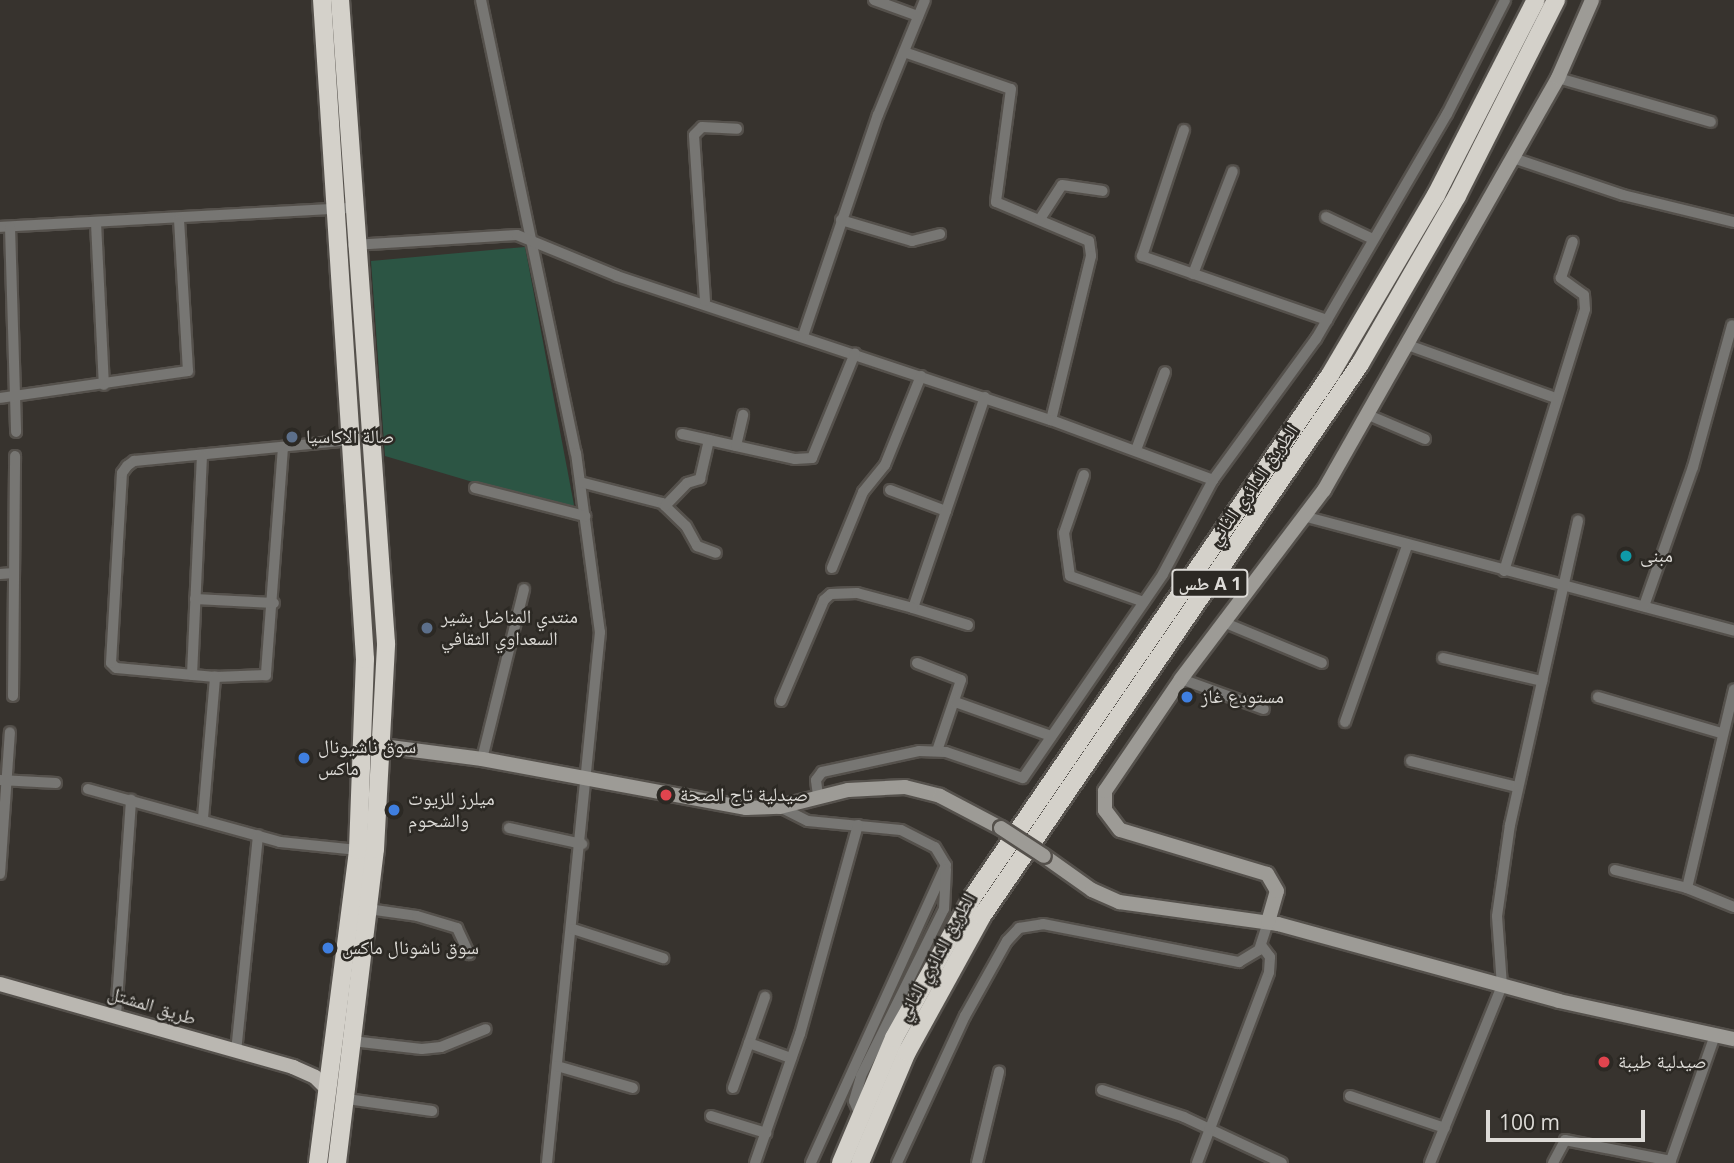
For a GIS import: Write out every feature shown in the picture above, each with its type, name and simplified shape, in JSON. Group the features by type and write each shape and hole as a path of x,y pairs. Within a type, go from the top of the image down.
{"highway":[{"path":"321,0 344,208"},
{"path":"318,1163 358,850 365,659 351,440 340,0"},
{"name":"الطريق الدائري الثاني","path":"841,1163 899,1029 974,895 1294,432 1365,318 1473,129 1536,0"},
{"name":"الطريق الدائري الثاني","path":"860,1163 907,1052 982,916 1360,364 1450,208 1556,0"},
{"path":"337,1163 347,1099 368,909 382,746 386,643 380,550 346,246"},
{"path":"359,551 380,550"}],"main road":[{"name":"طريق المشتل","path":"0,984 293,1067 315,1077 328,1090"},
{"name":"طريق المشتل","path":"293,1067 314,1068 332,1060"}],"street":[{"path":"481,0 534,242 580,482 600,632 582,844 547,1163"},
{"path":"874,0 918,16"},
{"path":"803,336 841,220 925,0"},
{"path":"818,795 816,780 822,772 937,751 1021,779 1144,602 1213,480 1285,384 1327,320 1447,114 1505,0"},
{"path":"897,1163 965,1016 1010,936 1019,928 1043,924 1233,962 1250,958 1261,945 1276,891 1267,874 1126,833 1110,822 1105,810 1107,785 1223,622 1307,517 1558,78 1592,0"},
{"path":"904,52 1011,89 996,202 1086,238 1091,247 1051,420"},
{"path":"1558,78 1711,122"},
{"path":"705,301 694,135 702,127 737,129"},
{"path":"1184,130 1141,251 1146,260 1327,320"},
{"path":"1513,158 1623,195 1734,222"},
{"path":"1193,274 1233,171"},
{"path":"1040,219 1062,185 1103,191"},
{"path":"16,432 5,227 179,220 344,208"},
{"path":"1326,217 1373,239"},
{"path":"0,398 182,374 191,365 179,220"},
{"path":"841,220 912,241 940,234"},
{"path":"96,223 104,385"},
{"path":"346,246 511,234 617,276 705,301 1051,420 1213,480"},
{"path":"1504,571 1586,300 1561,278 1573,242"},
{"path":"1644,606 1693,467 1732,325"},
{"path":"1405,344 1556,398"},
{"path":"682,434 812,458 855,354"},
{"path":"1136,450 1165,372"},
{"path":"832,568 863,492 885,465 921,376"},
{"path":"913,608 985,397"},
{"path":"1366,414 1425,439"},
{"path":"736,446 743,415"},
{"path":"283,447 274,604 266,675 261,679 125,671 111,663 122,473 134,461 351,440"},
{"path":"665,506 687,483 700,479 709,440"},
{"path":"192,674 202,455"},
{"path":"13,696 15,456"},
{"path":"1084,475 1064,533 1070,576 1144,602"},
{"path":"580,482 650,497 665,506 686,526 696,546 716,553"},
{"path":"475,488 584,516"},
{"path":"890,490 946,511"},
{"path":"1307,517 1407,546 1734,631"},
{"path":"1430,1163 1502,986 1498,906 1517,786 1578,521"},
{"path":"1345,722 1407,546"},
{"path":"0,574 14,573"},
{"path":"482,759 524,589"},
{"path":"781,701 824,600 831,594 857,593 968,625"},
{"path":"195,599 274,604"},
{"path":"1223,622 1322,663"},
{"path":"1443,658 1542,681"},
{"path":"917,663 960,678 955,702 937,751"},
{"path":"203,818 215,677"},
{"path":"1181,679 1264,709"},
{"path":"1687,888 1721,733 1734,690"},
{"path":"1598,697 1721,733"},
{"path":"955,702 1051,736"},
{"path":"0,874 4,780 10,732"},
{"path":"382,746 482,759 746,808 780,807 818,795 870,787 905,787 940,796 1002,828 1119,902 1268,922 1502,986 1734,1039"},
{"path":"1411,761 1517,786"},
{"path":"4,780 56,783"},
{"path":"88,789 258,835 358,850"},
{"path":"116,1015 131,800"},
{"path":"780,807 808,821 887,827 920,837 935,847 946,865 944,909 866,1062 855,1097 860,1115"},
{"path":"755,1163 791,1058 858,825"},
{"path":"509,828 582,844"},
{"path":"236,1052 258,835"},
{"path":"811,1163 946,865"},
{"path":"1615,870 1687,888 1734,907"},
{"path":"368,909 417,916 457,928 469,954"},
{"path":"573,929 663,958"},
{"path":"1197,1163 1269,972 1270,957 1261,945"},
{"path":"733,1088 765,997"},
{"path":"352,1041 422,1049 441,1047 486,1029"},
{"path":"1553,1163 1565,1140 1670,1162 1715,1035"},
{"path":"749,1043 791,1058"},
{"path":"557,1066 632,1088"},
{"path":"977,1163 999,1072"},
{"path":"1102,1090 1210,1128 1282,1163"},
{"path":"1350,1096 1445,1129"},
{"path":"347,1099 432,1111"},
{"path":"711,1116 765,1133"}],"green space":[{"path":"525,247 574,505 567,510 385,456 371,261"}],"place":[{"name":"صالة الاكاسيا","path":"292,437"},
{"name":"مبنى","path":"1626,556"},
{"name":"منتدي المناضل بشير السعداوي الثقافي","path":"427,628"},
{"name":"مستودع غاز","path":"1187,697"},
{"name":"سوق ناشيونال ماكس","path":"304,758"},
{"name":"صيدلية تاج الصحة","path":"666,795"},
{"name":"ميلرز للزيوت والشحوم","path":"394,810"},
{"name":"سوق ناشونال ماكس","path":"328,948"},
{"name":"صيدلية طيبة","path":"1604,1062"}]}
